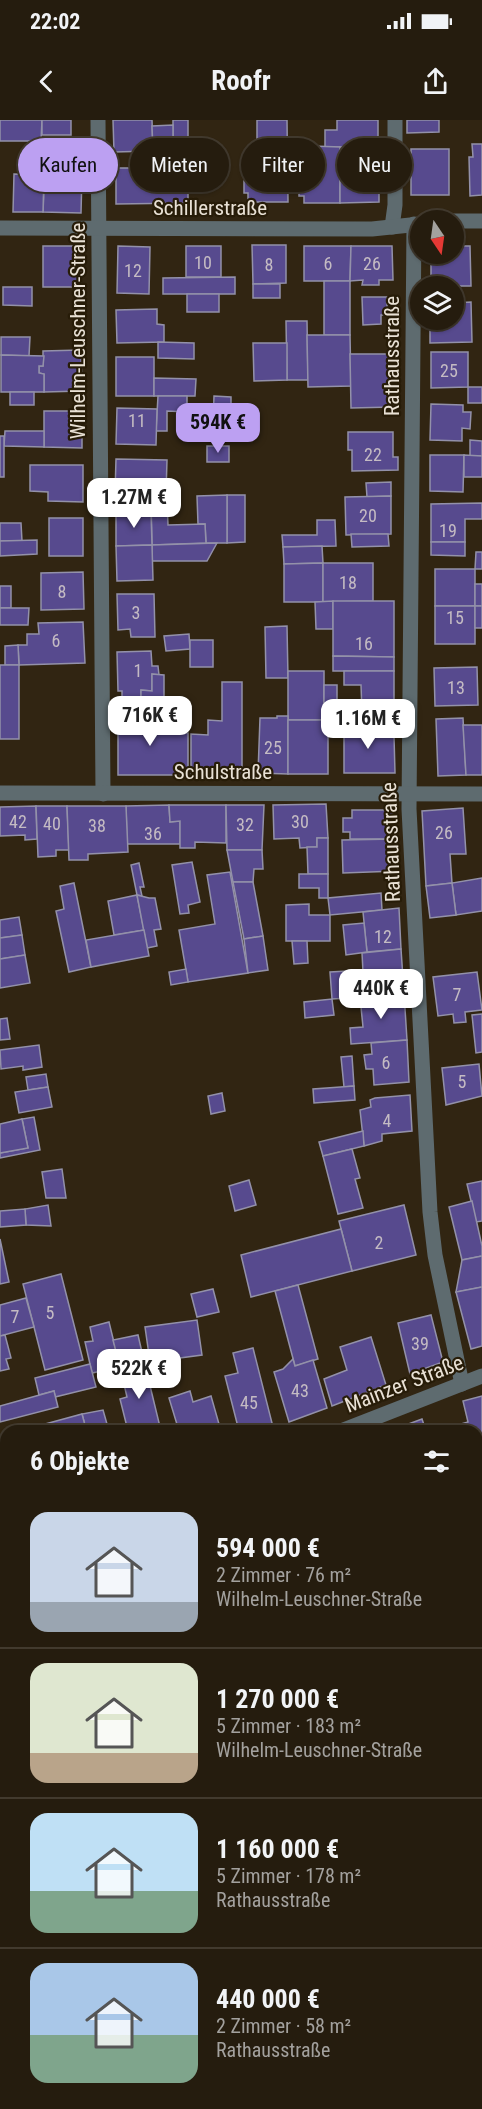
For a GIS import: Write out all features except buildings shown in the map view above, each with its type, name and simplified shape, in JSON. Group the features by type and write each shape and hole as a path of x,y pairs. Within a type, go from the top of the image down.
{"street":[{"name":"Wilhelm-Leuschner-Straße","path":"98,120 103,794"},
{"path":"393,227 395,120"},
{"path":"464,221 482,221"},
{"name":"Schillerstraße","path":"0,228 372,229 410,225"},
{"name":"Rathausstraße","path":"417,264 409,809 430,1212 438,1275 462,1384"},
{"name":"Schulstraße","path":"0,793 482,794"},
{"name":"Mainzer Straße","path":"356,1425 482,1376"}]}
